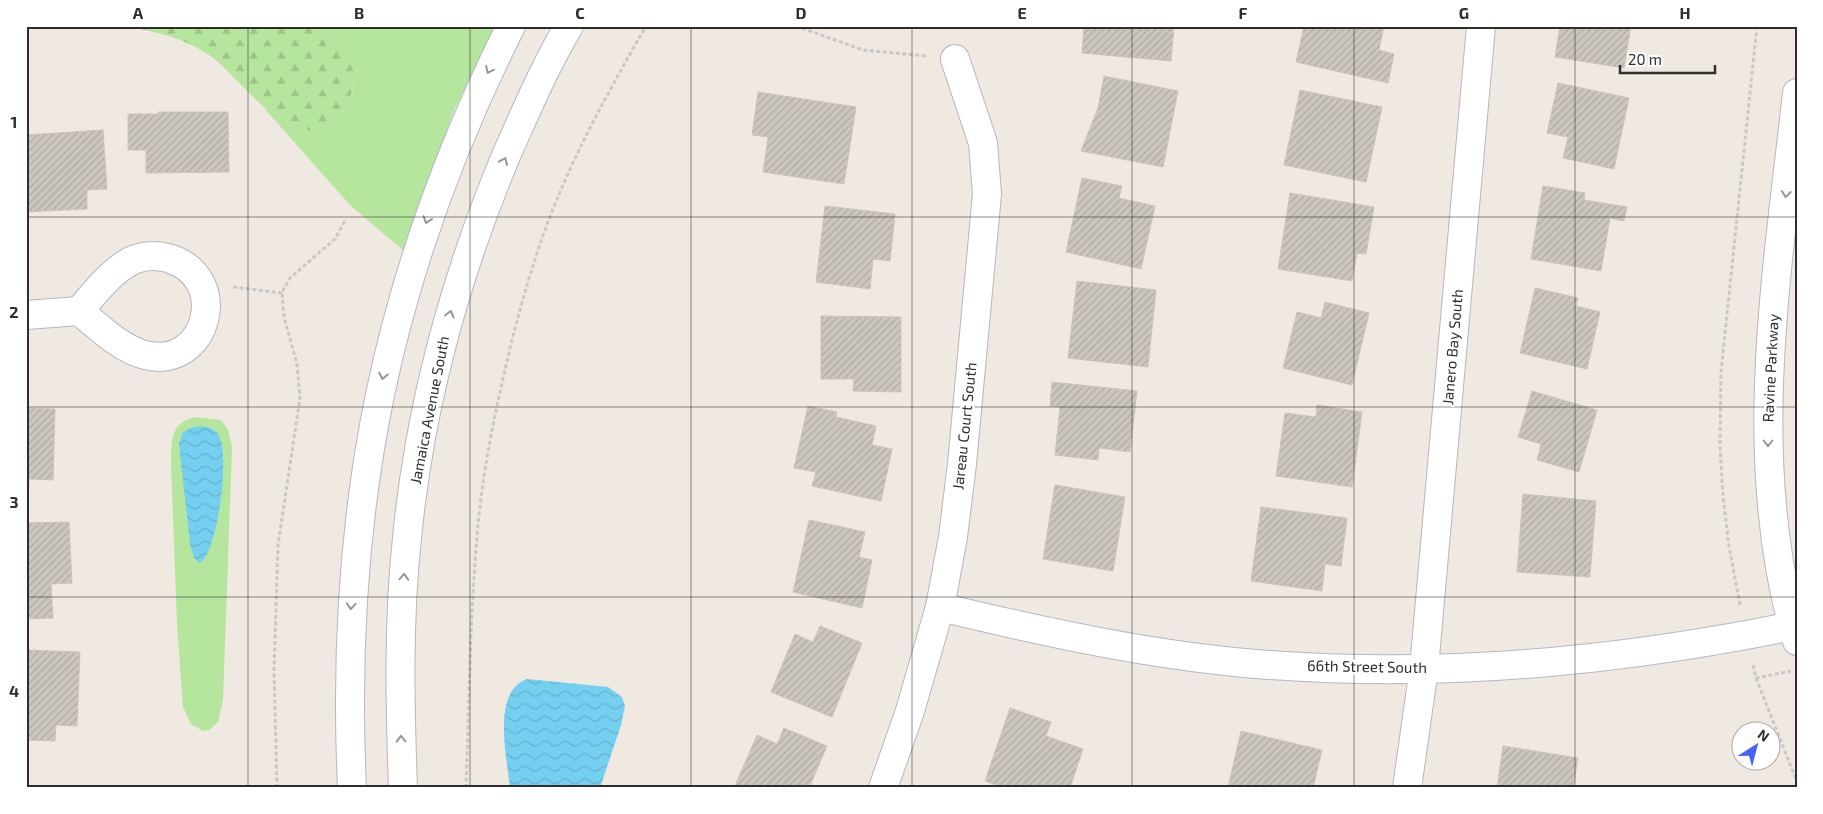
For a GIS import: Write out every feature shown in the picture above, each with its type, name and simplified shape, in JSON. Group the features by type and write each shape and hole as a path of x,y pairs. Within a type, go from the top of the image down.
{"street":[{"path":"352,788 348,680 352,592 360,501 377,403 402,299 434,201 462,129 510,26"},
{"name":"Jamaica Avenue South","path":"403,788 400,722 402,620 407,538 419,451 433,376 472,242 531,99 569,26"},
{"name":"Janero Bay South","path":"1407,788 1424,668 1481,26"},
{"name":"Jareau Court South","path":"882,788 910,711 940,607 953,537 962,464 986,194 983,143 955,59"},
{"name":"Ravine Parkway","path":"1795,631 1779,565 1772,511 1768,452 1768,390 1774,294 1797,93"},
{"path":"26,315 79,311 130,350 150,356 167,356 187,347 202,328 207,308 201,283 193,272 177,261 160,256 141,257 130,262 114,274 79,311"},
{"name":"66th Street South","path":"940,607 1035,630 1174,654 1268,665 1355,669 1518,665 1608,657 1795,631"}],"path":[{"path":"466,788 477,535 495,415 508,359 523,297 541,240 559,193 578,153 646,26"},
{"path":"796,26 863,50 955,59"},
{"path":"1737,589 1728,546 1723,496 1720,447 1721,372 1757,26"},
{"path":"277,788 274,662 278,546 300,398 297,364 284,317 282,293 284,286 290,278 335,239 346,220"},
{"path":"201,283 282,293"},
{"path":"1756,678 1797,782"}],"green space":[{"path":"119,26 326,26 349,57 354,79 351,95 335,120 318,129 301,129 284,122 267,110 222,65 199,49 166,35"},
{"path":"326,26 339,28 496,26 454,110 404,251 351,206 264,108 291,125 315,129 345,105 353,91 353,71 350,61 339,42"},
{"path":"195,417 221,420 228,430 232,447 223,700 218,722 209,730 203,731 191,724 183,707 177,625 171,464 172,441 176,429 180,424"}],"water":[{"path":"193,427 207,427 216,431 222,444 223,460 221,501 217,522 212,541 200,563 194,558 190,544 179,444 183,432"},
{"path":"527,679 608,687 622,697 625,706 621,725 600,788 510,788 505,743 505,711 509,697 516,686"}],"building":[{"path":"1084,26 1174,26 1171,61 1082,53"},
{"path":"1304,26 1384,26 1379,50 1394,54 1388,83 1296,62"},
{"path":"1560,26 1631,26 1624,68 1555,57"},
{"path":"1104,76 1178,91 1163,167 1081,151 1098,108"},
{"path":"1558,83 1629,98 1614,169 1563,158 1568,137 1547,133"},
{"path":"1300,90 1382,107 1366,182 1284,165"},
{"path":"758,92 856,107 844,184 763,172 768,137 752,135"},
{"path":"158,112 228,112 229,172 146,173 146,150 128,150 128,114 158,114"},
{"path":"103,130 107,189 87,190 87,209 26,212 26,135"},
{"path":"1082,178 1122,186 1119,198 1155,206 1141,269 1066,252"},
{"path":"1543,186 1585,193 1584,200 1627,207 1624,221 1610,218 1601,271 1531,259"},
{"path":"1290,193 1374,207 1366,254 1357,253 1352,281 1278,269"},
{"path":"825,206 895,214 890,261 873,259 870,289 816,282"},
{"path":"1077,281 1156,290 1148,367 1068,358"},
{"path":"1535,288 1578,298 1576,306 1600,312 1587,369 1520,353"},
{"path":"1325,302 1369,313 1352,385 1283,368 1297,312 1321,318"},
{"path":"821,316 901,317 901,392 853,391 854,379 821,379"},
{"path":"1052,382 1137,391 1130,452 1099,448 1098,460 1055,455 1060,407 1050,406"},
{"path":"1532,391 1597,410 1579,472 1537,460 1541,444 1518,437"},
{"path":"1317,405 1362,412 1352,487 1276,476 1285,413 1316,417"},
{"path":"808,406 837,412 836,417 876,426 872,445 892,449 881,501 812,486 816,472 794,468"},
{"path":"26,408 55,409 53,480 29,479 28,496 26,496"},
{"path":"1055,485 1125,497 1113,571 1043,559"},
{"path":"1523,494 1596,501 1590,577 1517,572"},
{"path":"1261,507 1347,518 1341,566 1325,564 1322,591 1251,581"},
{"path":"809,520 865,532 859,557 872,560 862,608 793,592"},
{"path":"69,522 72,583 51,584 53,618 26,619 26,523"},
{"path":"820,626 862,643 832,717 771,692 795,634 813,642"},
{"path":"26,650 80,652 77,726 56,725 55,741 26,740"},
{"path":"1010,708 1051,722 1046,736 1083,749 1070,788 1004,788 985,781"},
{"path":"784,728 827,746 809,788 734,788 757,735 777,744"},
{"path":"1241,731 1322,750 1313,788 1228,788"},
{"path":"1503,746 1578,758 1573,788 1497,788"}]}
